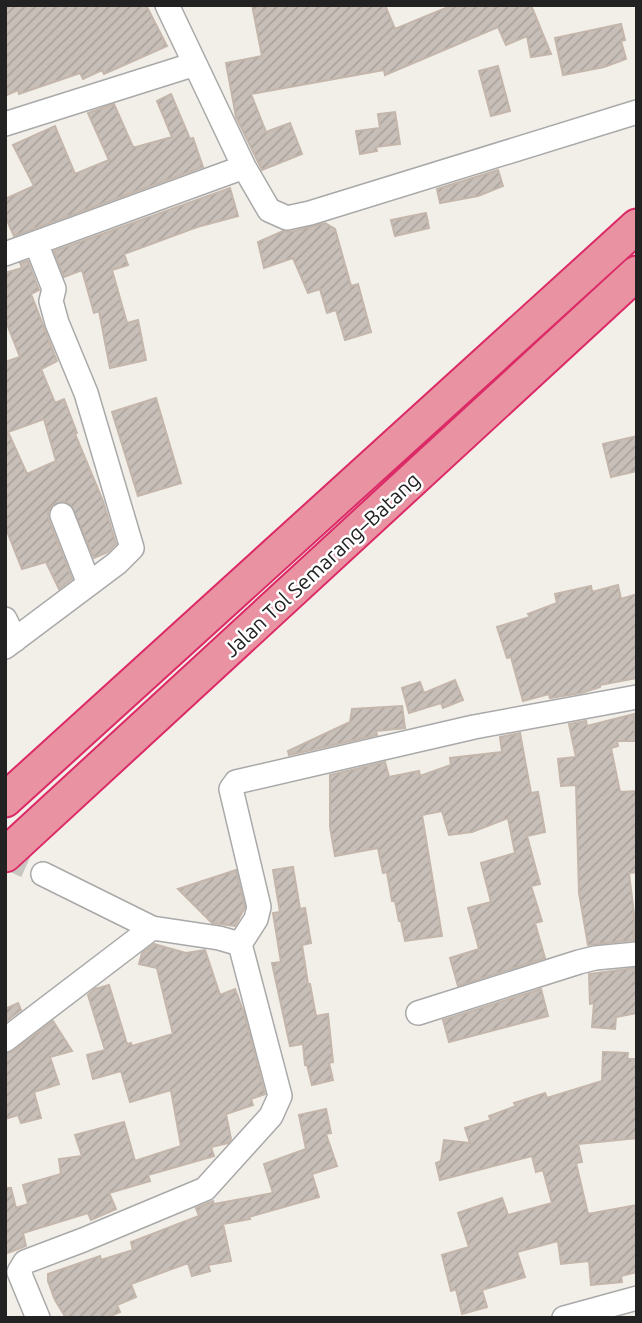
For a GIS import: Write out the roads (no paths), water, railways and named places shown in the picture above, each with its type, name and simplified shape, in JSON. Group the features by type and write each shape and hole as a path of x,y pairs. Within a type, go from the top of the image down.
{"highway":[{"name":"Jalan Tol Semarang–Batang","path":"5,800 634,228"},
{"name":"Jalan Tol Semarang–Batang","path":"5,855 637,273"}],"street":[{"path":"167,5 244,167 269,210 287,218 637,111"},
{"path":"5,124 195,64"},
{"path":"5,254 244,167"},
{"path":"5,619 10,644 129,553 132,545 86,393 57,323 51,301 54,289 36,243"},
{"path":"62,515 89,584"},
{"path":"38,1318 19,1272 13,1267 205,1189 271,1116 278,1104 279,1089 240,944 256,919 259,908 231,789 236,782 474,727 637,698"},
{"path":"43,873 152,928 219,938 240,944"},
{"path":"5,1040 152,928"},
{"path":"418,1013 579,961 637,954"},
{"path":"564,1318 637,1298"}],"tunnel":[{"path":"5,857 43,874"}]}
